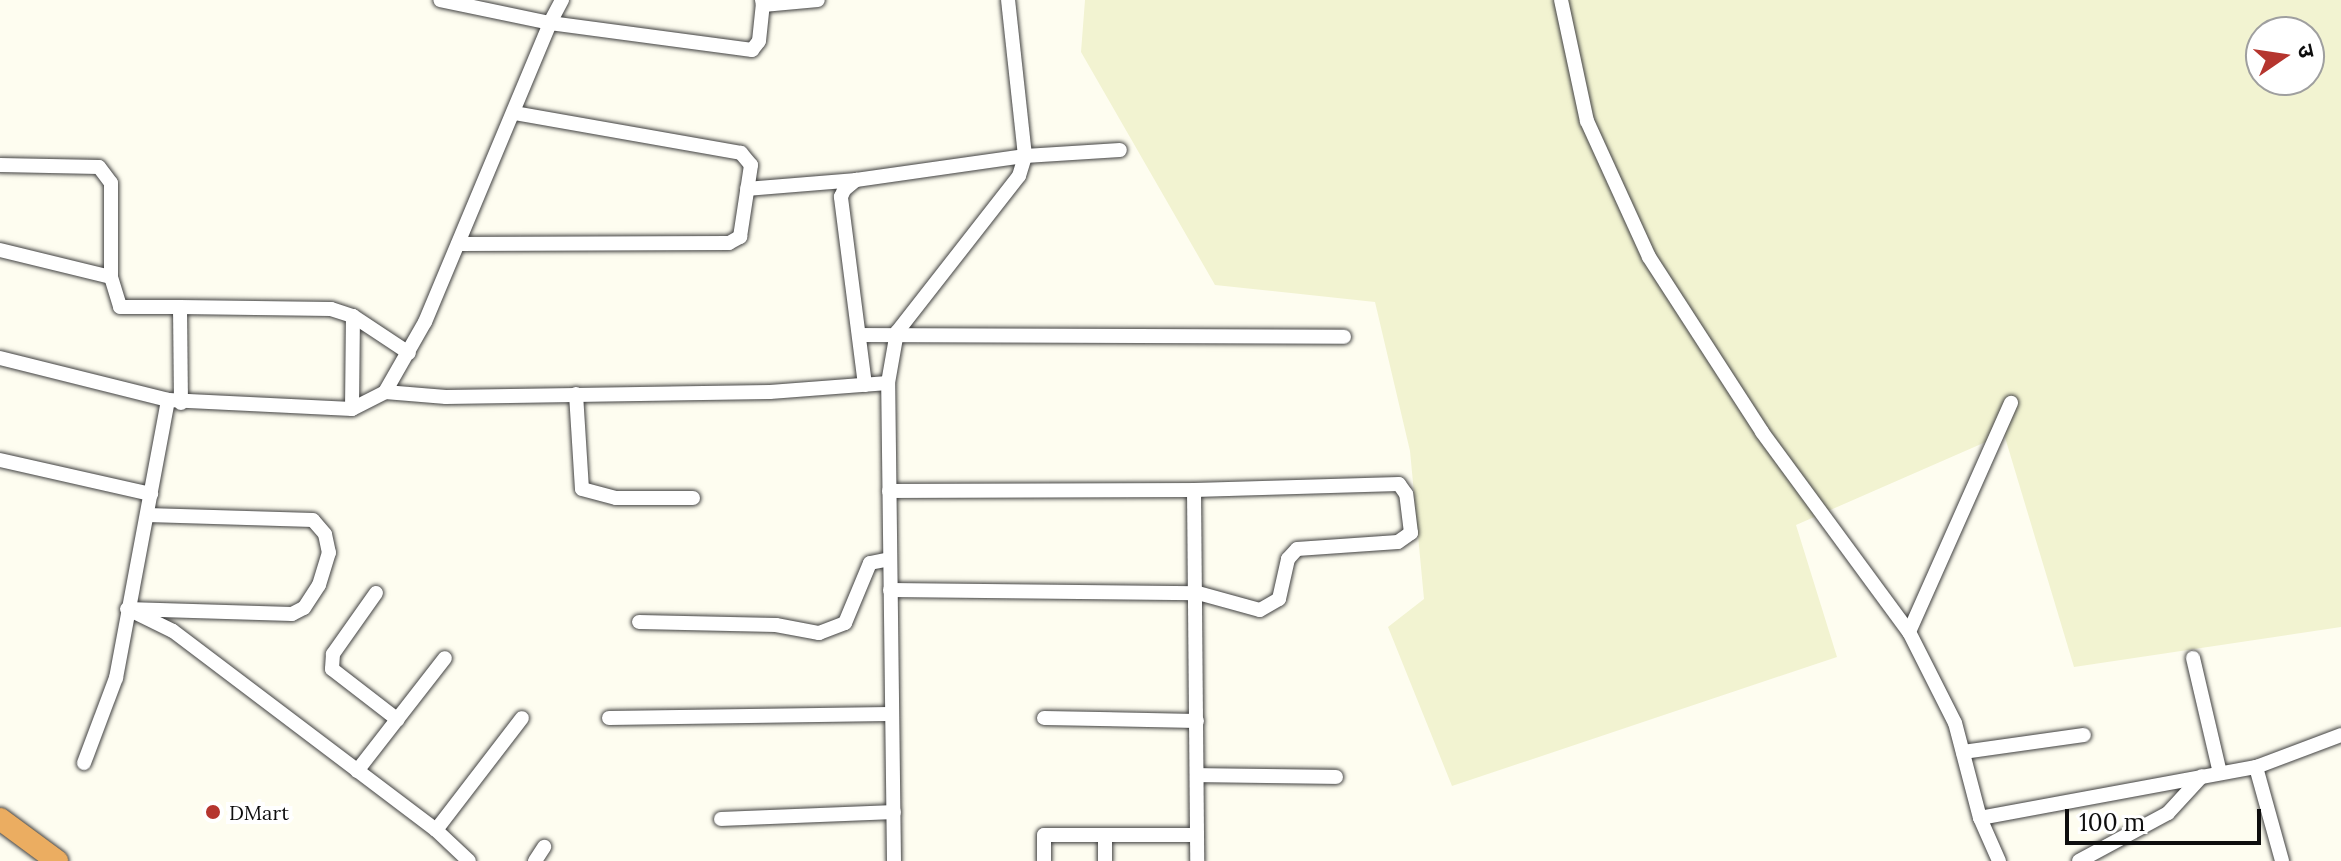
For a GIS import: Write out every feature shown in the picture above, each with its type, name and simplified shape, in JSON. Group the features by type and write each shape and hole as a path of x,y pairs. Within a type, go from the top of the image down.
{"highway":[{"path":"0,819 57,861"}],"street":[{"path":"440,0 550,23 752,50 759,41 763,3 818,0"},
{"path":"0,358 175,402 352,409 385,392 425,322 562,0"},
{"path":"894,861 889,714 888,383 897,332 1019,176 1025,156 1008,0"},
{"path":"1561,0 1587,121 1649,257 1762,432 1909,632 1955,723 1980,818 1999,861"},
{"path":"458,244 729,243 740,237 751,165 729,149 513,113"},
{"path":"747,189 856,180 1025,156 1120,150"},
{"path":"0,165 99,167 111,183 111,277 120,307 331,309 353,316 412,347"},
{"path":"856,180 841,197 865,385"},
{"path":"0,250 111,277"},
{"path":"84,763 116,678 151,494 175,402 180,307"},
{"path":"352,409 353,316"},
{"path":"859,335 897,332 1344,337"},
{"path":"385,392 439,397 888,383"},
{"path":"576,394 582,489 616,498 693,498"},
{"path":"1909,632 2011,403"},
{"path":"0,460 151,494"},
{"path":"889,491 1194,490 1394,483 1406,494 1411,533 1398,542 1297,549 1288,559 1279,599 1260,610 1198,593 890,590"},
{"path":"1194,490 1198,593 1197,861"},
{"path":"127,609 292,614 304,608 319,585 329,553 325,534 313,520 147,515"},
{"path":"639,622 776,625 819,633 845,623 870,563 890,559"},
{"path":"376,593 333,654 332,669 398,720"},
{"path":"127,609 173,631 436,830 469,861"},
{"path":"357,771 445,658"},
{"path":"2193,658 2220,773"},
{"path":"609,718 889,714"},
{"path":"436,830 522,718"},
{"path":"1044,718 1197,721"},
{"path":"1963,752 2084,735"},
{"path":"1980,818 2256,767 2341,735"},
{"path":"2256,767 2282,861"},
{"path":"1197,775 1336,777"},
{"path":"2079,861 2168,813 2202,776"},
{"path":"721,819 894,812"},
{"path":"1044,861 1044,835 1196,835"},
{"path":"1105,836 1105,861"},
{"path":"535,861 544,847"}],"green space":[{"path":"1085,0 2341,0 2341,627 2074,667 2004,434 1796,525 1837,657 1452,786 1388,627 1424,599 1410,451 1375,302 1215,285 1081,52"}],"place":[{"name":"DMart","path":"213,812"}]}
